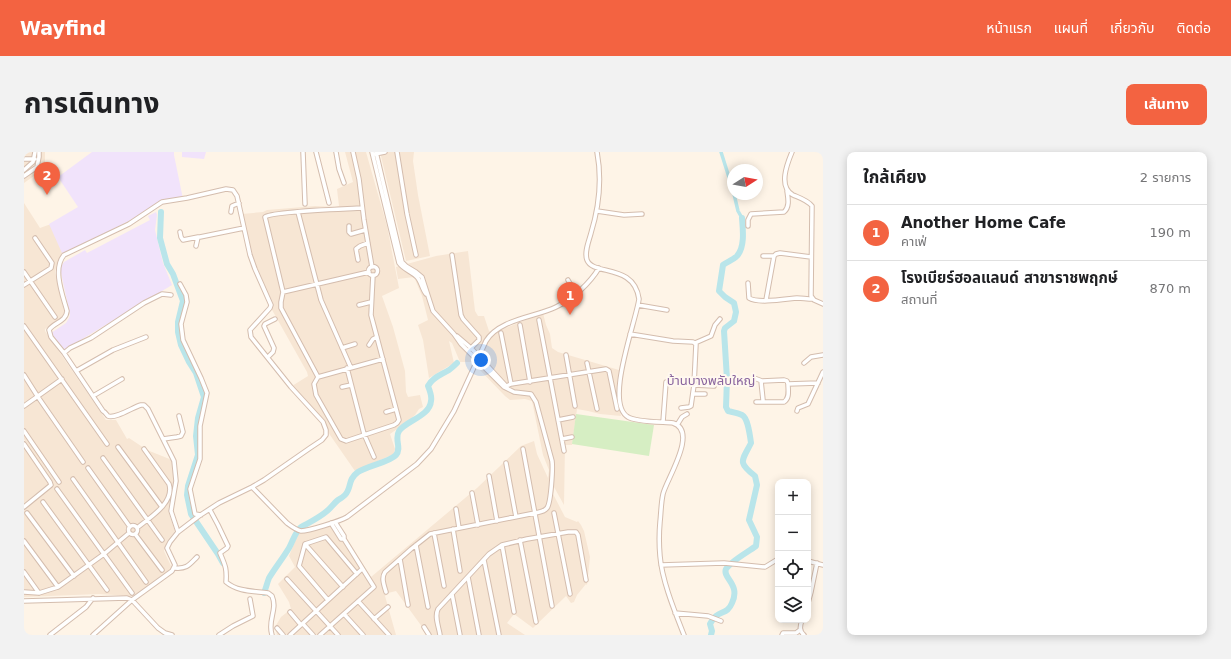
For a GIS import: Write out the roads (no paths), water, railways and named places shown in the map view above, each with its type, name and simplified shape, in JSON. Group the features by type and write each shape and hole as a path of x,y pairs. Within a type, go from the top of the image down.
{"street":[{"path":"35,152 34,162 24,170 26,175 37,167 39,152"},
{"path":"303,152 305,204"},
{"path":"316,152 329,203"},
{"path":"336,152 339,169 344,184"},
{"path":"354,152 372,267 369,269 369,272"},
{"path":"385,152 375,153 401,259 409,270 420,274 433,311 454,334 460,338 477,360 507,388 514,392 529,393 534,398 552,461 549,499 547,508 542,512 434,533 426,537 383,575 386,592"},
{"path":"397,152 407,214 416,255"},
{"path":"597,152 600,174 597,211 586,256 589,264 620,274 629,279 637,292 639,299 619,379 619,394 622,410 626,416 630,418 677,425 682,431 680,452 663,494 659,535 661,565 675,613 684,635"},
{"path":"748,226 748,220 751,214 786,211 788,206 787,191 785,186 786,172 792,152"},
{"path":"24,159 35,159"},
{"path":"93,635 132,600 169,574 174,568 174,562 167,548 178,532 200,515 252,487 316,444 324,437 326,432 323,422 291,387 250,334 250,330 271,305 250,255 237,194 233,190 229,189 162,202 129,224 64,255 60,259 58,269 67,311 62,320 50,327 49,330 51,336 108,416 116,415 141,405 148,409 172,456 175,465 176,487 171,511 178,532"},
{"path":"787,191 812,206 811,296 813,299"},
{"path":"231,212 232,206 239,203"},
{"path":"318,377 284,315 280,304 282,292 265,217 269,214 362,208"},
{"path":"597,211 624,215 642,214"},
{"path":"298,212 321,300 349,368 351,385 364,434 374,458"},
{"path":"349,226 350,234 365,230"},
{"path":"180,232 183,240 244,228"},
{"path":"24,285 52,266 52,263 34,238"},
{"path":"196,246 198,238"},
{"path":"358,260 356,249 368,243"},
{"path":"763,256 774,256 780,253 811,257"},
{"path":"452,255 460,314 479,337 479,340 469,350"},
{"path":"766,300 774,256"},
{"path":"372,267 378,270 374,275 371,315 383,359 399,420 396,424 346,441 342,440 316,395 314,384 318,377 383,359"},
{"path":"252,487 287,523 300,531 333,523 347,517 423,459 437,440 454,411 487,338 494,332 525,317 558,306 576,293 592,278 599,268"},
{"path":"24,272 55,317"},
{"path":"282,292 369,272 374,275"},
{"path":"568,280 576,293"},
{"path":"748,283 751,299 766,300 800,298 813,299 823,304"},
{"path":"180,284 186,295 187,302 181,324 183,340 207,393 200,426 200,456 190,489 195,514 200,515"},
{"path":"64,353 70,348 91,338 144,303 162,294 171,295"},
{"path":"359,305 371,302"},
{"path":"638,305 667,310"},
{"path":"268,357 274,352 274,348 264,326 275,319"},
{"path":"630,334 695,343 711,336 715,325 720,319"},
{"path":"539,320 564,451"},
{"path":"520,325 530,382"},
{"path":"24,326 107,444"},
{"path":"501,333 511,384"},
{"path":"76,371 113,350 146,337"},
{"path":"369,345 373,339 377,337"},
{"path":"680,408 690,407 693,394 695,343"},
{"path":"342,348 356,344"},
{"path":"566,355 575,406"},
{"path":"804,363 811,356 823,355"},
{"path":"587,363 597,409"},
{"path":"507,388 511,384 530,382 604,368 609,371 617,410"},
{"path":"797,411 798,408 808,404 823,372"},
{"path":"24,375 83,462"},
{"path":"754,378 761,381 784,380 788,384 818,383"},
{"path":"24,406 62,379"},
{"path":"93,396 122,379"},
{"path":"761,381 763,400"},
{"path":"663,422 666,382"},
{"path":"756,402 784,402 788,396 788,384"},
{"path":"342,387 351,385"},
{"path":"694,386 714,386"},
{"path":"693,394 705,394"},
{"path":"386,412 396,409"},
{"path":"677,425 682,417 687,414"},
{"path":"163,439 177,438 181,436 183,432 179,416"},
{"path":"558,420 573,417"},
{"path":"24,431 59,482"},
{"path":"562,439 572,437"},
{"path":"24,444 51,484 50,487 24,506"},
{"path":"118,447 162,507"},
{"path":"135,534 137,531 136,528 162,507 168,499 170,486 144,449"},
{"path":"523,449 552,606"},
{"path":"103,458 162,540"},
{"path":"506,462 516,517"},
{"path":"88,468 130,527 133,526 136,528"},
{"path":"489,476 498,521"},
{"path":"73,479 146,582"},
{"path":"57,489 132,593"},
{"path":"472,492 478,525"},
{"path":"43,502 107,590"},
{"path":"456,509 459,528"},
{"path":"210,510 228,546 220,552 226,568 226,582 239,589 268,593 272,596 275,606 270,626 272,635"},
{"path":"554,512 570,594"},
{"path":"28,513 74,576"},
{"path":"320,635 374,587 344,539 344,536 333,523"},
{"path":"24,592 39,593 58,587 89,566 118,543 129,533 128,531 130,527"},
{"path":"453,529 460,571"},
{"path":"440,635 437,611 489,554 502,546 520,540 574,531 577,533 586,580"},
{"path":"129,533 132,535 135,534 162,570"},
{"path":"434,533 444,586"},
{"path":"305,544 326,537 357,574"},
{"path":"520,540 536,622"},
{"path":"24,542 58,587"},
{"path":"305,544 343,587"},
{"path":"305,544 299,566 328,600"},
{"path":"416,545 428,607"},
{"path":"502,546 514,612"},
{"path":"174,568 187,567 197,557"},
{"path":"400,559 408,604"},
{"path":"484,560 499,635"},
{"path":"661,565 724,563 765,567 775,561"},
{"path":"811,562 823,565"},
{"path":"811,592 817,563"},
{"path":"290,635 362,569"},
{"path":"24,572 39,593"},
{"path":"468,577 479,635"},
{"path":"287,580 338,635"},
{"path":"452,594 460,635"},
{"path":"50,635 86,607 93,598"},
{"path":"24,601 127,598 132,600 164,634 172,635"},
{"path":"219,635 232,626 253,616 250,599"},
{"path":"358,601 389,635"},
{"path":"374,619 388,607"},
{"path":"290,612 313,635"},
{"path":"675,613 708,616 721,620"},
{"path":"344,614 363,635"},
{"path":"801,623 800,630 804,635"},
{"path":"424,627 429,635"},
{"path":"277,628 283,635"},
{"path":"782,635 786,632 796,633 800,630"}],"waterway":[{"path":"721,152 727,171"},
{"path":"735,200 738,211 742,218"},
{"path":"161,212 160,238 167,264 173,274 183,301 178,322 178,332 181,345 196,373 204,397 198,418 196,436 198,455 188,486 187,495 191,514 223,563"},
{"path":"711,635 712,631 710,624 718,614 729,609 734,596 733,586 725,572 726,569 756,546 757,537 749,520 757,485 755,476 743,464 745,454 751,443 748,428 746,420 742,415 728,411 726,407 727,379 724,331 725,328 734,321 736,312 734,303 719,291 723,265 734,259 740,252 743,238 742,218"},
{"path":"264,593 269,578 289,548 299,529 324,513 345,495 352,478 358,472 389,460 396,455 398,452 397,437 399,431 402,427 427,411 430,406 431,398 428,386 435,378 449,370 457,363"}],"place":[{"name":"โรงเบียร์ฮอลแลนด์ สาขาราชพฤกษ์","path":"47,195"},
{"name":"Another Home Cafe","path":"570,315"}],"district":[{"name":"บ้านบางพลับใหญ่","path":"711,380"}]}
